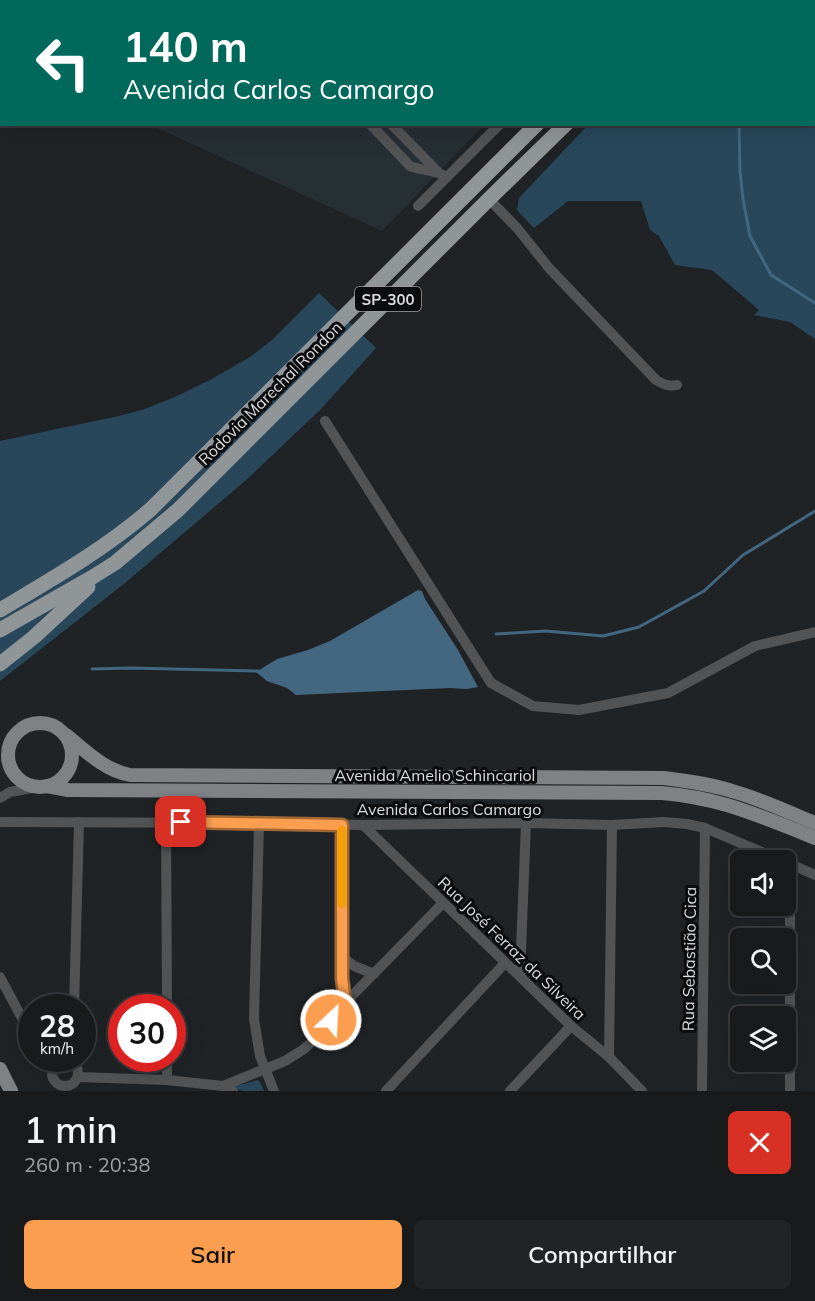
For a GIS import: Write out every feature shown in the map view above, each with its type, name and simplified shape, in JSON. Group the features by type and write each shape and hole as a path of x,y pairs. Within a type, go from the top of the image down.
{"highway":[{"name":"Rodovia Marechal Rondon","path":"0,610 83,561 151,509 535,126"},
{"name":"Rodovia Marechal Rondon","path":"0,630 92,578 178,510 564,126"},
{"path":"0,664 34,637 115,562"}],"main road":[{"path":"32,724 51,724 66,735 73,752 72,761 69,770 56,783 42,787 27,784 7,772 10,766 4,753 16,734 23,728 32,724"},
{"name":"Avenida Amelio Schincariol","path":"66,735 103,765 130,775 664,778 730,790 815,823"},
{"name":"Avenida Amelio Schincariol","path":"42,787 68,790 662,793 726,804 815,838"},
{"path":"0,1069 11,1091"}],"street":[{"path":"372,126 410,166 442,175"},
{"path":"393,126 442,175"},
{"path":"418,206 442,175 498,126"},
{"path":"489,199 518,229 549,268 656,380 671,386 677,385"},
{"path":"325,421 491,683 533,706 579,710 668,693 755,646 815,632"},
{"path":"802,635 815,641"},
{"path":"0,798 10,792 42,787"},
{"name":"Avenida Carlos Camargo","path":"0,822 342,825 612,825 664,822 705,828 757,850"},
{"path":"74,994 79,822"},
{"path":"166,822 167,994"},
{"path":"259,823 254,1019 260,1056 274,1091"},
{"path":"520,976 526,824"},
{"path":"342,825 342,990 345,1003"},
{"name":"Rua José Ferraz da Silveira","path":"363,825 571,1026 609,1057 637,1089"},
{"path":"609,1057 612,825"},
{"name":"Rua Sebastião Cica","path":"702,1091 705,828"},
{"name":"Avenida Carlos Camargo","path":"796,866 815,874"},
{"path":"78,1077 167,1080 228,1089 304,1049 318,1036 345,1003 443,903"},
{"path":"787,916 790,1091"},
{"path":"342,957 354,966 374,974"},
{"path":"386,1091 505,963"},
{"path":"0,977 18,1010"},
{"path":"510,1091 571,1026"},
{"path":"52,1072 52,1076 61,1088 72,1085 79,1072"},
{"path":"167,1072 167,1080"}],"shaded area":[{"path":"156,126 483,126 382,231"},
{"path":"587,126 815,126 815,339 790,322 754,315 759,310 712,270 675,265 659,236 650,230 641,201 568,201 534,228 517,210 519,198"},
{"path":"319,293 376,348 320,410 245,481 125,583 0,681 0,441 119,416 142,410 177,396 250,357 272,340"},
{"path":"418,590 422,591 478,687 296,695 287,688 267,681 256,672 277,659 330,641"},
{"path":"258,1080 264,1091 243,1091 235,1088 236,1086"}],"waterway":[{"path":"739,126 740,171 750,236 771,275 815,303"},
{"path":"496,634 546,631 603,636 639,627 704,591 743,555 815,511"},
{"path":"92,669 258,671"}],"slow traffic":[{"path":"342,831 342,903"}],"route":[{"path":"181,822 342,825 342,978 345,1003 331,1020"}]}
